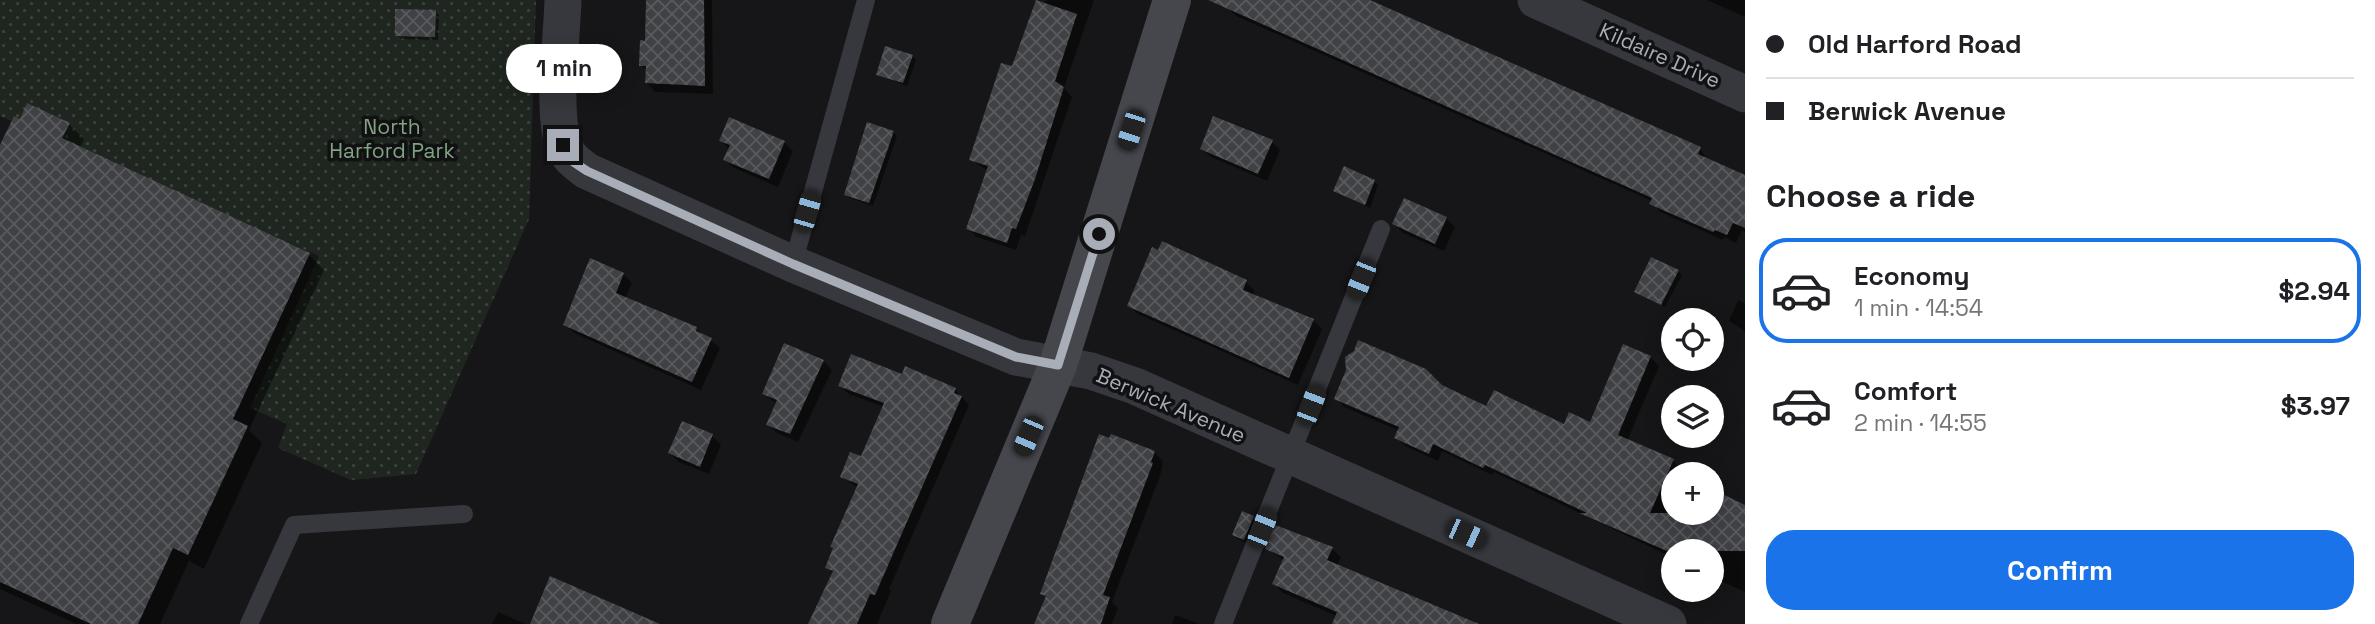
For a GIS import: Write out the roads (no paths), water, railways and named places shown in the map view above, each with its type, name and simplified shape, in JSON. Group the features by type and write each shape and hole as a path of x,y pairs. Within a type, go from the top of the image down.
{"street":[{"name":"Berwick Avenue","path":"563,0 559,102 563,145 572,161 587,171 793,264 1016,357 1091,370 1135,386 1668,624"},
{"path":"950,624 1058,365 1172,0"},
{"name":"Kildaire Drive","path":"1536,0 1745,94"}],"lane":[{"path":"793,264 866,0"},
{"path":"1223,624 1381,229"},
{"path":"249,624 294,525 464,514"}],"park label":[{"name":"North Harford Park","path":"392,138"}]}
